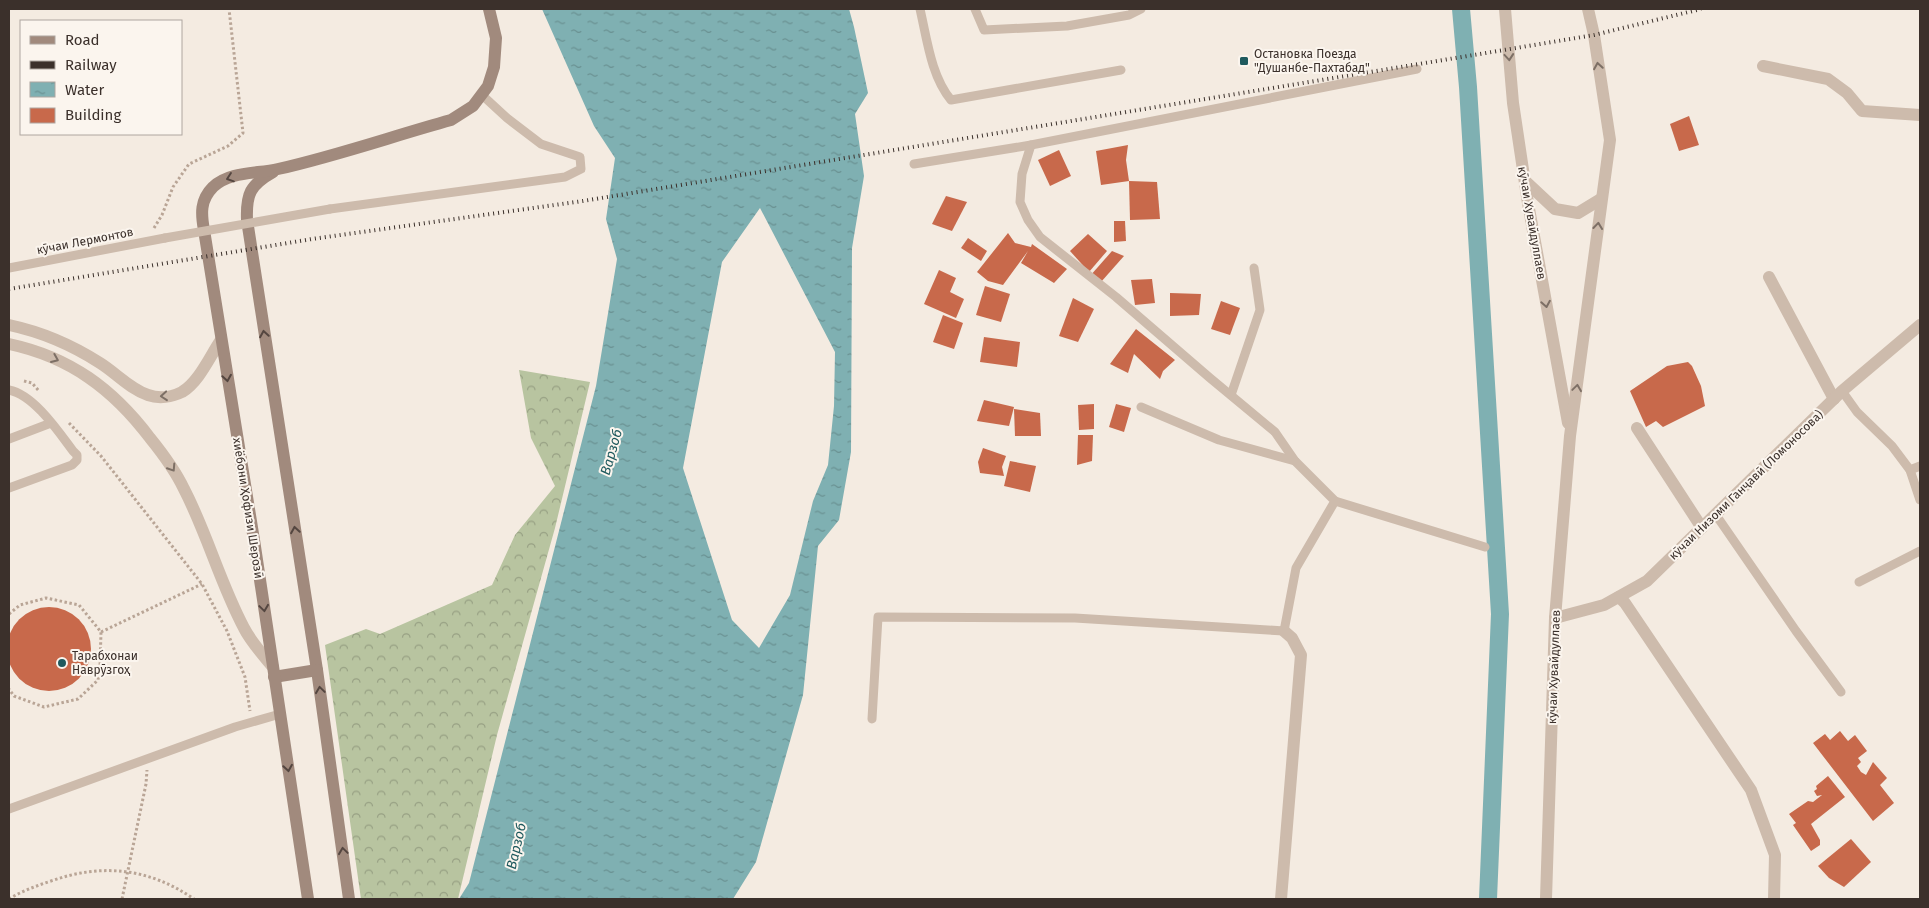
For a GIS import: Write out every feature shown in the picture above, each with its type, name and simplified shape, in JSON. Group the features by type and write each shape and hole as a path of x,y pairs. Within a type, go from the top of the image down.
{"main road":[{"name":"хиёбони Ҳофизи Шерозӣ","path":"308,899 202,218 202,205 208,192 228,178 277,169 451,120 474,106 488,86 491,76 496,38 488,9"},
{"name":"хиёбони Ҳофизи Шерозӣ","path":"277,169 254,185 247,202 247,220 317,670 349,899"},
{"path":"273,672 317,670"}],"street":[{"name":"кӯчаи Хувайдуллаев","path":"1505,9 1513,102 1525,181 1570,436"},
{"name":"кӯчаи Хувайдуллаев","path":"1546,899 1555,618 1570,436 1610,140 1594,35 1588,9"},
{"path":"1594,35 1598,9"},
{"path":"1763,66 1828,79 1847,93 1862,111 1920,115"},
{"path":"1525,181 1555,209 1578,213 1601,199"},
{"path":"1769,277 1838,395"},
{"path":"9,325 39,333 72,347 98,362 140,392 155,397 176,394 188,387 221,340"},
{"name":"кӯчаи Низоми Ганҷавӣ (Ломоносова)","path":"1555,618 1604,605 1647,581 1838,395 1920,325"},
{"path":"9,344 53,358 88,376 110,393 144,430 180,481 244,628 273,672"},
{"path":"1637,428 1702,528"},
{"path":"1619,597 1625,603 1751,790 1775,855 1774,899"},
{"path":"1281,899 1301,656 1292,638 1284,631"}],"lane":[{"path":"920,9 938,77 943,90 951,100 1121,70"},
{"path":"975,9 984,30 1067,26 1129,15 1141,9"},
{"path":"914,164 1031,145 1417,69"},
{"name":"кӯчаи Лермонтов","path":"9,268 330,209 565,177 582,169 580,157 541,144 507,118 482,94"},
{"path":"1031,145 1022,174 1020,202 1028,220 1040,237 1116,297 1275,432 1295,462 1335,501 1485,547"},
{"path":"1231,395 1260,310 1254,268"},
{"path":"9,390 26,398 51,423 77,455 75,464 9,488"},
{"path":"1838,395 1892,446 1910,470 1920,500"},
{"path":"1141,407 1219,440 1295,462"},
{"path":"9,439 51,423"},
{"path":"1910,470 1920,466"},
{"path":"872,719 878,617 1075,618 1284,631 1296,568 1335,501"},
{"path":"1716,515 1796,631 1841,692"},
{"path":"1859,582 1920,551"},
{"path":"9,809 146,759 280,714"}],"path":[{"path":"145,242 162,215 173,187 188,164 228,146 243,133 229,9"},
{"path":"17,378 32,383 46,398"},
{"path":"66,419 100,456 202,584 227,632 245,677 252,722"},
{"path":"101,632 202,584"},
{"path":"9,614 20,605 46,598 78,605 101,632 98,680 78,699 44,707 14,696 9,690"},
{"path":"122,899 146,784 146,759"},
{"path":"9,899 25,890 61,877 98,870 128,871 163,882 194,899"}],"green space":[{"path":"519,370 590,382 555,528 497,735 458,899 361,899 325,645 366,629 380,634 492,585 515,535 555,486 531,438"}],"water":[{"name":"Варзоб","path":"542,9 849,9 868,93 855,114 864,176 852,248 851,452 839,520 818,546 803,695 756,862 733,899 459,899 469,883 596,386 617,259 606,219 615,158 594,126","holes":["760,208 835,352 834,406 828,465 813,501 790,595 759,648 732,620 683,468 722,262"]}],"building":[{"path":"1689,116 1699,145 1679,151 1670,124"},
{"path":"1128,145 1126,160 1129,181 1101,185 1096,151"},
{"path":"1059,150 1071,176 1050,186 1038,160"},
{"path":"1129,181 1157,182 1160,219 1130,220"},
{"path":"946,196 967,202 952,231 932,224"},
{"path":"1114,221 1125,221 1126,241 1114,242"},
{"path":"1008,233 1015,243 1031,247 1032,244 1067,269 1054,283 1021,263 1028,251 1003,285 988,281 977,272"},
{"path":"1088,234 1107,251 1089,272 1070,251"},
{"path":"968,238 987,251 981,261 961,248"},
{"path":"1112,251 1124,256 1101,282 1090,276"},
{"path":"939,270 956,278 950,292 964,299 956,318 924,304"},
{"path":"1152,279 1155,303 1135,305 1131,280"},
{"path":"985,286 1010,294 1001,322 976,315"},
{"path":"1170,293 1201,294 1199,315 1170,316"},
{"path":"1073,298 1094,309 1078,342 1059,336"},
{"path":"1221,301 1240,308 1230,335 1211,329"},
{"path":"943,315 963,323 954,349 933,342"},
{"path":"1136,329 1175,360 1163,371 1160,379 1134,354 1128,373 1110,364"},
{"path":"984,337 1020,342 1017,367 980,362"},
{"path":"1688,362 1692,366 1701,386 1705,406 1663,427 1656,421 1646,427 1630,391 1667,366"},
{"path":"984,400 1014,407 1009,426 977,421"},
{"path":"1094,404 1094,429 1079,430 1078,405"},
{"path":"1116,404 1131,408 1124,432 1109,427"},
{"path":"1014,409 1040,413 1041,436 1015,436"},
{"path":"1078,435 1093,435 1092,461 1077,465"},
{"path":"983,448 1006,456 1002,467 1004,476 980,473 978,462"},
{"path":"1010,461 1036,466 1030,492 1004,486"},
{"path":"49,607 65,610 79,619 88,633 91,649 88,665 79,679 65,688 49,691 33,688 19,679 10,665 7,649 10,633 19,619 33,610"},
{"path":"1840,731 1848,741 1855,735 1867,751 1858,758 1861,762 1857,766 1861,772 1866,775 1873,762 1887,778 1880,785 1894,803 1873,821 1813,743 1825,734 1830,740"},
{"path":"1828,776 1845,797 1811,824 1820,840 1820,845 1811,851 1793,825 1796,823 1789,814 1808,801 1813,802 1822,795 1817,796 1814,791 1817,789 1816,786"},
{"path":"1851,839 1871,862 1844,887 1829,878 1818,866"}],"waterway":[{"path":"1461,9 1468,87 1500,614 1488,899"}],"railway":[{"path":"9,289 312,239 583,201 1486,53 1594,35 1701,9"}],"place":[{"name":"Остановка Поезда \"Душанбе-Пахтабад\"","path":"1244,61"},
{"name":"Тарабхонаи Наврӯзгоҳ","path":"62,663"}]}
